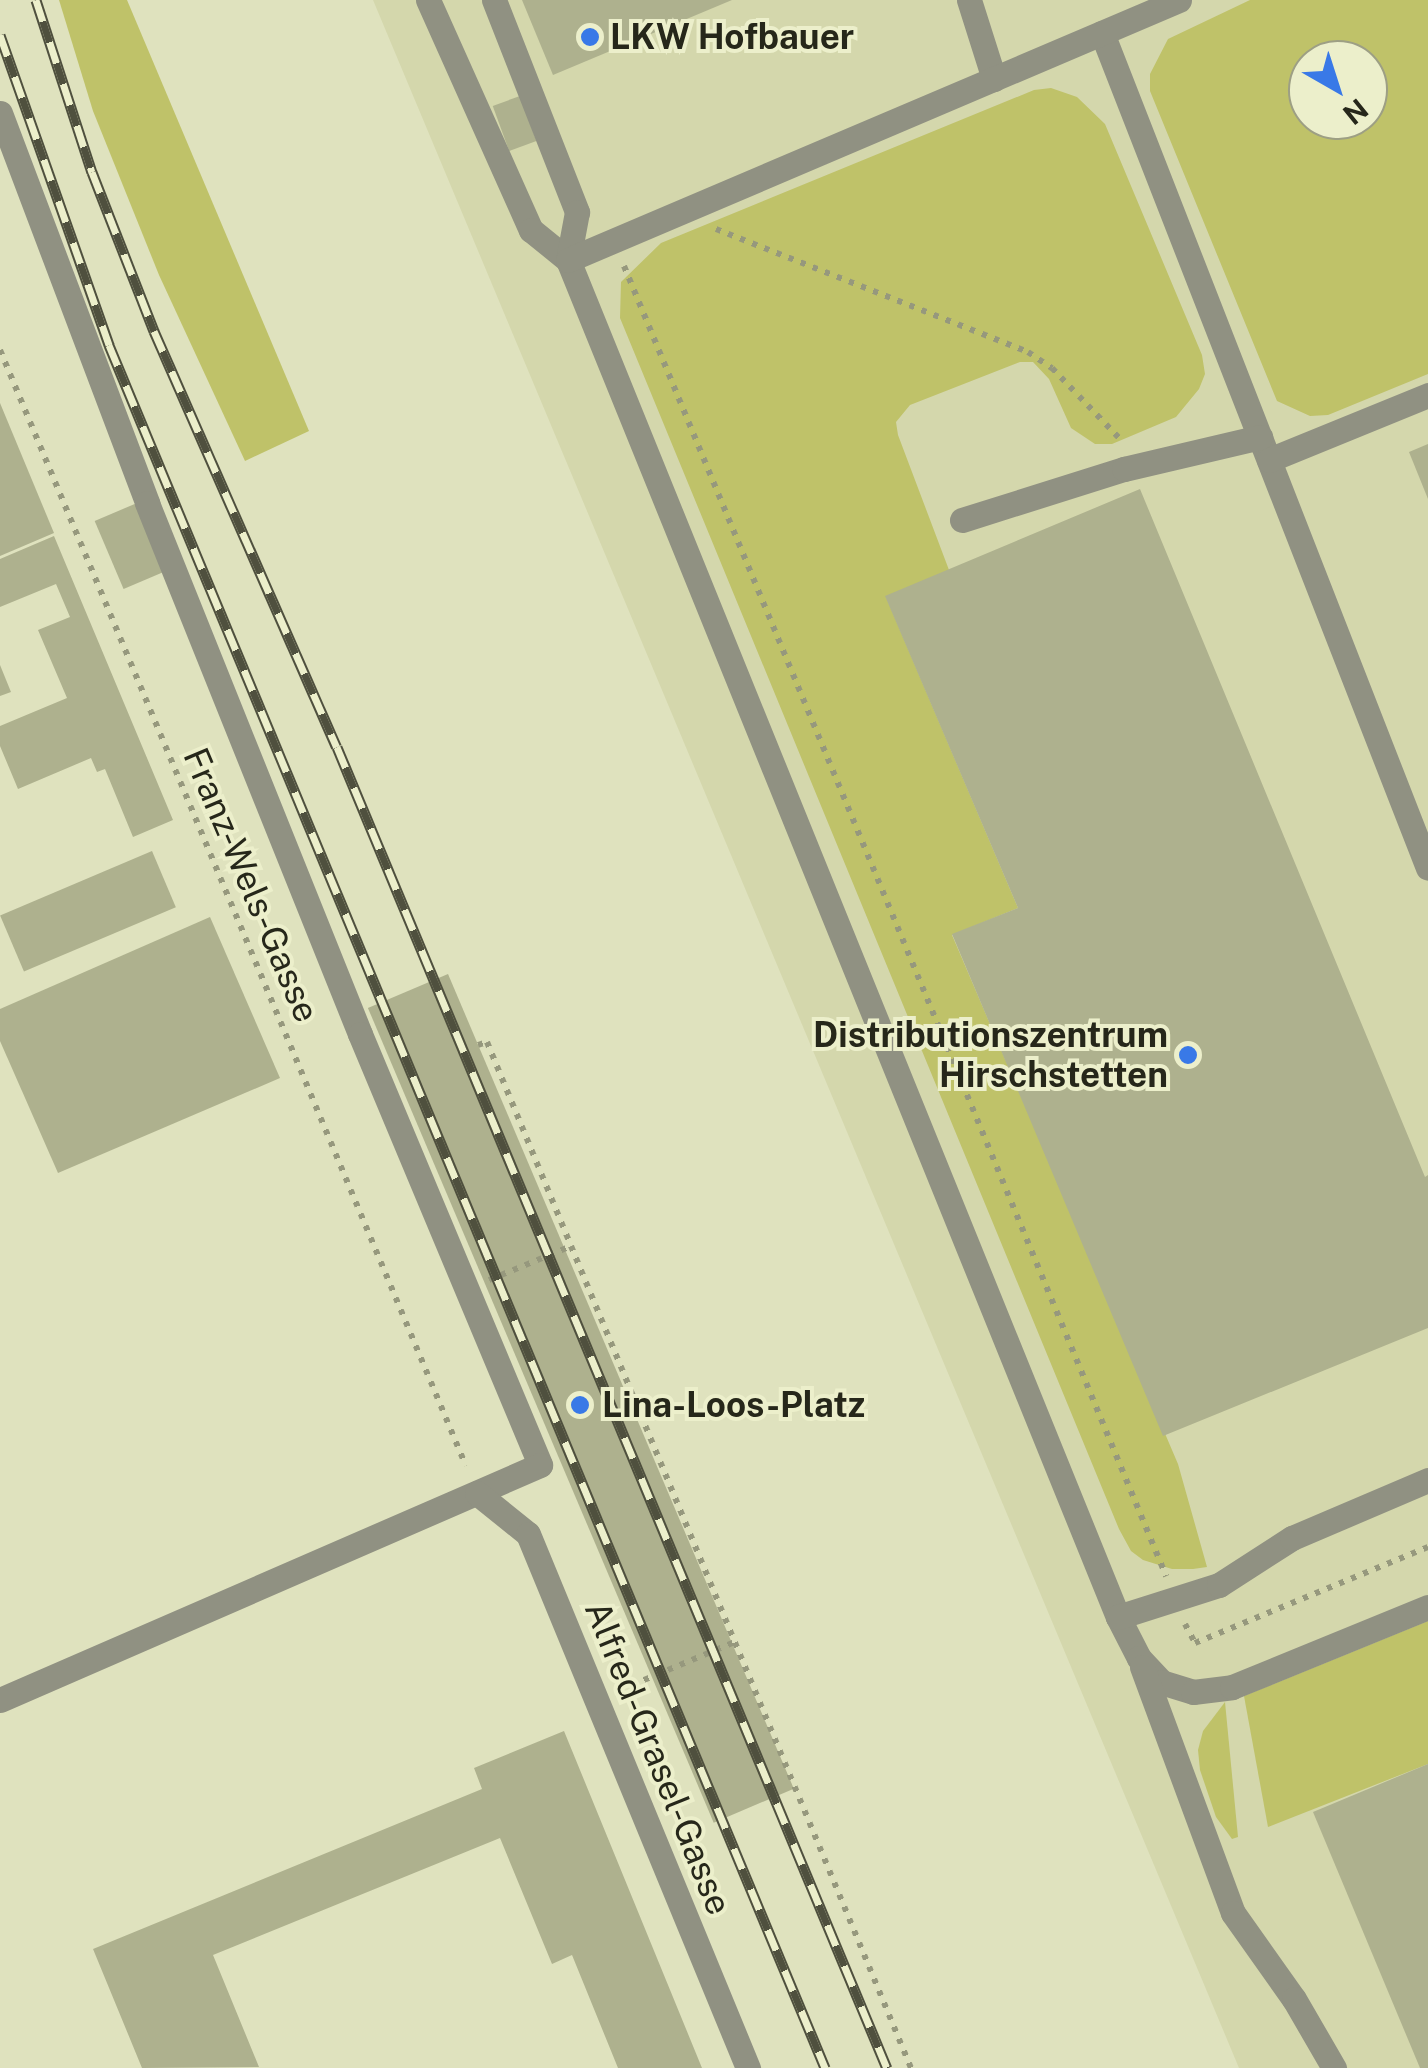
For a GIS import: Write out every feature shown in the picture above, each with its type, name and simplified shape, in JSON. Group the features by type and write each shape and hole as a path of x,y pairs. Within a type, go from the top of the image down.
{"street":[{"path":"428,0 490,146 531,230 568,260 1118,1618 1139,1658 1233,1913 1294,1999 1334,2068"},
{"path":"494,0 577,212 590,230 614,241"},
{"path":"970,0 994,79"},
{"path":"568,260 1179,0"},
{"path":"1102,33 1428,868"},
{"path":"0,113 146,503 540,1465 0,1700"},
{"path":"568,260 577,212"},
{"path":"962,520 1144,464 1264,448 1428,394"},
{"path":"1118,1618 1219,1586 1292,1538 1428,1480"},
{"name":"Alfred-Grasel-Gasse","path":"478,1493 528,1534 748,2068"},
{"path":"1139,1658 1161,1682 1193,1692 1232,1687 1428,1607"}],"path":[{"path":"678,214 1028,352 1052,368 1144,464"},
{"path":"614,241 1195,1643 1428,1547"},
{"name":"Franz-Wels-Gasse","path":"0,350 455,1440"},
{"path":"478,1045 487,1042 735,1642 767,1730 912,2068"},
{"path":"467,1289 571,1246"},
{"path":"632,1685 735,1642"}],"shaded area":[{"path":"373,0 1428,0 1428,2068 1239,2068"}],"green space":[{"path":"59,0 127,0 309,431 245,461 159,275 93,111"},
{"path":"1250,0 1428,0 1428,374 1328,415 1310,416 1277,401 1150,91 1150,74 1168,39"},
{"path":"1051,88 1077,97 1105,124 1202,355 1205,374 1199,389 1176,417 1112,444 1095,444 1071,428 1049,379 1033,362 1020,362 910,405 896,422 898,435 949,570 886,597 1018,908 952,935 1178,1464 1207,1567 1193,1569 1172,1569 1143,1560 1131,1551 1119,1529 620,318 621,282 661,243 1034,90"},
{"path":"1428,1621 1428,1764 1268,1827 1244,1696"},
{"path":"1225,1702 1238,1837 1232,1839 1216,1817 1200,1770 1198,1750 1203,1731"}],"building":[{"name":"LKW Hofbauer","path":"522,0 732,0 553,75"},
{"path":"520,96 536,141 509,151 493,106"},
{"path":"0,403 54,533 0,556"},
{"path":"1428,444 1428,499 1409,452"},
{"name":"Distributionszentrum Hirschstetten","path":"1140,489 1425,1177 1428,1175 1428,1328 1163,1436 952,934 1018,908 885,596"},
{"path":"137,503 166,571 124,589 95,521"},
{"path":"54,536 173,820 133,837 105,769 97,772 91,758 18,789 0,746 0,726 67,698 38,630 70,617 56,584 0,607 0,559"},
{"path":"0,665 11,692 0,696"},
{"path":"152,851 176,907 24,972 0,915"},
{"path":"210,917 280,1078 58,1173 0,1041 0,1009"},
{"path":"448,974 794,1789 714,1823 368,1008"},
{"path":"564,1731 702,2068 618,2068 572,1955 552,1964 500,1838 213,1955 259,2067 142,2068 93,1949 482,1789 474,1768"},
{"path":"1428,1764 1428,2068 1420,2068 1313,1812"}],"railway":[{"path":"36,0 92,172 154,331 337,747 887,2068"},
{"path":"0,35 109,345 825,2068"}],"place":[{"name":"LKW Hofbauer","path":"590,37"},
{"name":"Distributionszentrum Hirschstetten","path":"1188,1055"},
{"name":"Lina-Loos-Platz","path":"580,1405"}]}
